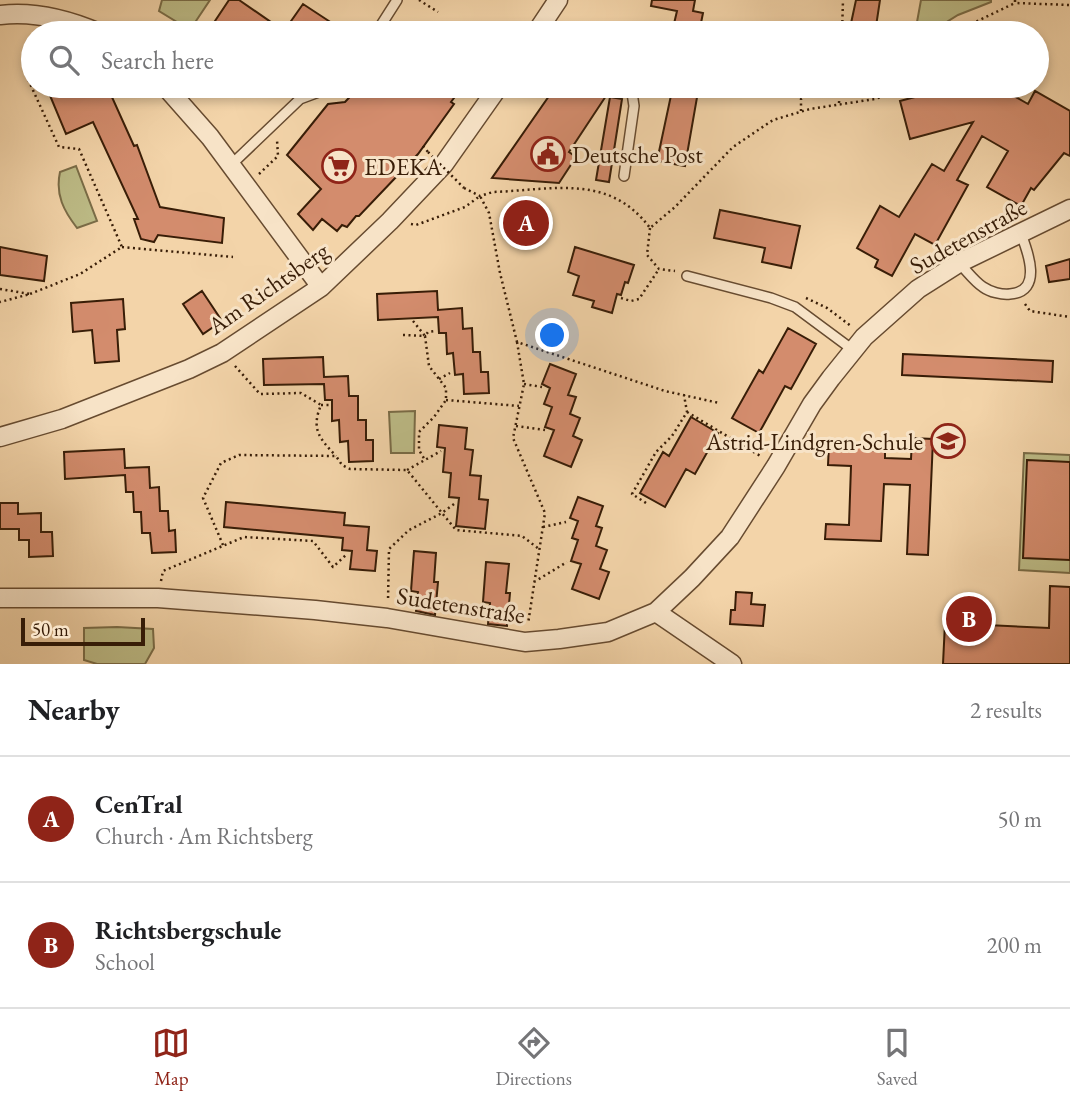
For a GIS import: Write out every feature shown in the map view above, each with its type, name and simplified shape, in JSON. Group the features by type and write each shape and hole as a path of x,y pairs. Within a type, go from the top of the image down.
{"street":[{"path":"547,21 558,0"},
{"path":"0,15 15,13 63,21"},
{"path":"175,98 231,165 321,287"},
{"name":"Am Richtsberg","path":"0,437 62,419 189,369 222,353 321,287 390,221 444,164 491,98"},
{"name":"Sudetenstraße","path":"0,598 159,598 315,610 387,618 525,642 608,632 656,612 692,579 730,537 812,404 853,350 918,289 959,263 1070,209"},
{"path":"656,612 732,664"}],"lane":[{"path":"384,21 397,0"},
{"path":"231,165 303,98"},
{"path":"624,176 633,98"},
{"path":"959,263 983,287 1007,295 1018,293 1026,287 1031,274 1031,261 1021,234"},
{"path":"687,276 795,307 853,350"}],"path":[{"path":"419,0 438,12"},
{"path":"842,21 843,0"},
{"path":"977,21 1015,1 1070,5"},
{"path":"37,98 59,147 79,149 122,247"},
{"path":"801,111 800,99 802,98"},
{"path":"839,98 839,103"},
{"path":"416,225 465,207 480,196 493,192 577,188 614,195 638,212 650,228 675,207 733,147 772,120 839,103 878,98"},
{"path":"424,146 464,188 480,196 489,213 517,342 524,384 513,438 545,513 525,642"},
{"path":"247,186 278,156"},
{"path":"0,302 30,294 80,274 122,247 233,257"},
{"path":"621,298 631,301 639,299 659,269"},
{"path":"0,289 30,294"},
{"path":"1018,293 1030,311 1070,317"},
{"path":"413,321 425,336 429,366 446,388 446,400 434,417 418,432 419,450 425,460"},
{"path":"403,335 425,336 428,332 436,331"},
{"path":"517,342 684,395 719,403"},
{"path":"222,353 260,394 301,393 321,405 330,405"},
{"path":"439,379 450,373"},
{"path":"524,384 542,387"},
{"path":"646,503 632,494 656,452 672,436 687,412 684,395"},
{"path":"446,400 519,406"},
{"path":"321,405 315,420 316,428 342,465 350,469 407,470 441,451"},
{"path":"687,412 754,452"},
{"path":"516,426 545,429"},
{"path":"223,545 203,498 221,463 239,455 336,457"},
{"path":"407,470 456,530 522,536 539,549"},
{"path":"387,618 389,549 409,530 442,513 454,503"},
{"path":"543,527 566,522"},
{"path":"159,598 163,571 244,537 313,541 333,567 347,554"},
{"path":"534,582 568,562"},
{"path":"517,617 528,619"}],"shaded area":[{"path":"162,0 210,0 196,21 175,21 159,11"},
{"path":"921,0 991,0 948,21 917,21"},
{"path":"76,166 97,221 77,228 65,209 59,188 60,172"},
{"path":"415,411 414,453 391,453 389,412"},
{"path":"1024,453 1070,455 1070,573 1019,570"},
{"path":"84,628 153,629 154,648 145,664 97,664 84,660"}],"building":[{"path":"229,0 239,0 269,21 215,21"},
{"path":"652,0 695,0 693,11 703,13 701,21 675,21 677,11 651,6"},
{"path":"856,0 880,0 877,21 852,21"},
{"path":"303,4 329,21 291,21"},
{"path":"51,98 112,98 134,146 137,145 160,207 224,218 222,243 158,235 154,242 141,239 134,219 138,219 93,122 66,134"},
{"path":"349,98 454,98 451,102 454,104 418,154 359,216 347,227 342,225 337,231 322,219 313,230 298,214 321,189 287,155 328,104 345,102"},
{"path":"548,98 605,98 569,152 576,157 559,183 492,178"},
{"path":"610,98 622,99 609,182 596,180"},
{"path":"670,98 697,98 685,166 657,161"},
{"path":"911,98 1017,98 1028,104 1031,98 1047,98 1070,111 1070,156 1064,153 1034,190 1031,188 1021,206 987,187 1008,151 982,136 957,180 968,185 935,245 915,234 892,276 875,267 878,260 857,248 880,206 899,217 932,164 944,171 973,122 910,139 900,101"},
{"path":"540,204 547,235 513,242 506,212"},
{"path":"720,210 800,226 791,268 762,262 765,248 714,238"},
{"path":"0,247 47,256 44,281 0,275"},
{"path":"575,247 634,265 621,295 617,294 612,313 592,307 594,301 573,295 579,276 568,272"},
{"path":"1070,259 1070,279 1049,282 1046,266"},
{"path":"202,291 222,321 203,334 183,304"},
{"path":"437,291 438,310 462,308 463,329 472,328 473,352 480,352 481,372 488,372 489,393 464,394 463,374 455,375 453,353 447,354 446,333 439,333 438,317 378,320 377,294"},
{"path":"123,299 125,329 117,330 119,361 95,363 92,330 73,332 71,303"},
{"path":"788,328 816,344 791,389 785,386 759,433 732,418 759,370 763,373"},
{"path":"903,354 1053,361 1052,382 902,375"},
{"path":"323,357 324,377 348,376 349,396 358,396 358,420 366,420 366,440 373,440 373,461 349,462 348,441 340,442 339,420 332,421 332,400 325,400 324,384 264,385 263,359"},
{"path":"550,364 576,374 568,395 576,397 570,414 580,418 573,436 582,440 571,467 544,456 554,430 545,427 552,407 544,404 550,388 542,384"},
{"path":"691,417 718,433 695,474 686,469 665,507 640,493 663,452 669,456"},
{"path":"439,425 467,428 465,449 473,450 470,475 481,476 479,499 488,500 485,529 456,526 459,498 449,497 451,473 443,472 445,448 437,447"},
{"path":"912,438 933,439 928,555 907,554 910,485 884,484 881,541 825,539 826,524 849,525 851,466 828,465 829,444 870,446 870,450 885,451 885,458 911,459"},
{"path":"124,449 125,468 149,467 150,488 159,487 160,511 168,511 169,531 175,530 176,552 152,553 150,533 142,533 141,512 134,512 133,492 126,492 125,475 65,479 64,452"},
{"path":"1027,460 1070,462 1070,560 1023,558"},
{"path":"578,497 603,506 596,526 602,528 596,546 607,550 600,569 609,572 599,599 572,589 581,564 571,561 578,540 572,538 578,521 570,518"},
{"path":"226,502 345,513 344,525 369,527 367,550 377,551 375,571 350,569 352,551 342,550 343,538 224,527"},
{"path":"0,503 18,503 18,514 41,513 41,532 52,532 53,556 29,557 29,540 19,540 19,529 0,529"},
{"path":"414,551 436,553 434,582 438,582 435,615 416,611 418,592 411,591"},
{"path":"486,562 509,564 507,626 488,624 490,603 483,602"},
{"path":"1050,586 1070,587 1070,664 943,664 945,623 1049,628"},
{"path":"736,592 752,593 751,604 765,605 763,626 730,624 731,610 735,610"}],"place":[{"name":"Deutsche Post","path":"548,154"},
{"name":"EDEKA","path":"339,166"},
{"name":"CenTral","path":"526,223"},
{"name":"Astrid-Lindgren-Schule","path":"948,441"},
{"name":"Richtsbergschule","path":"969,619"}]}
